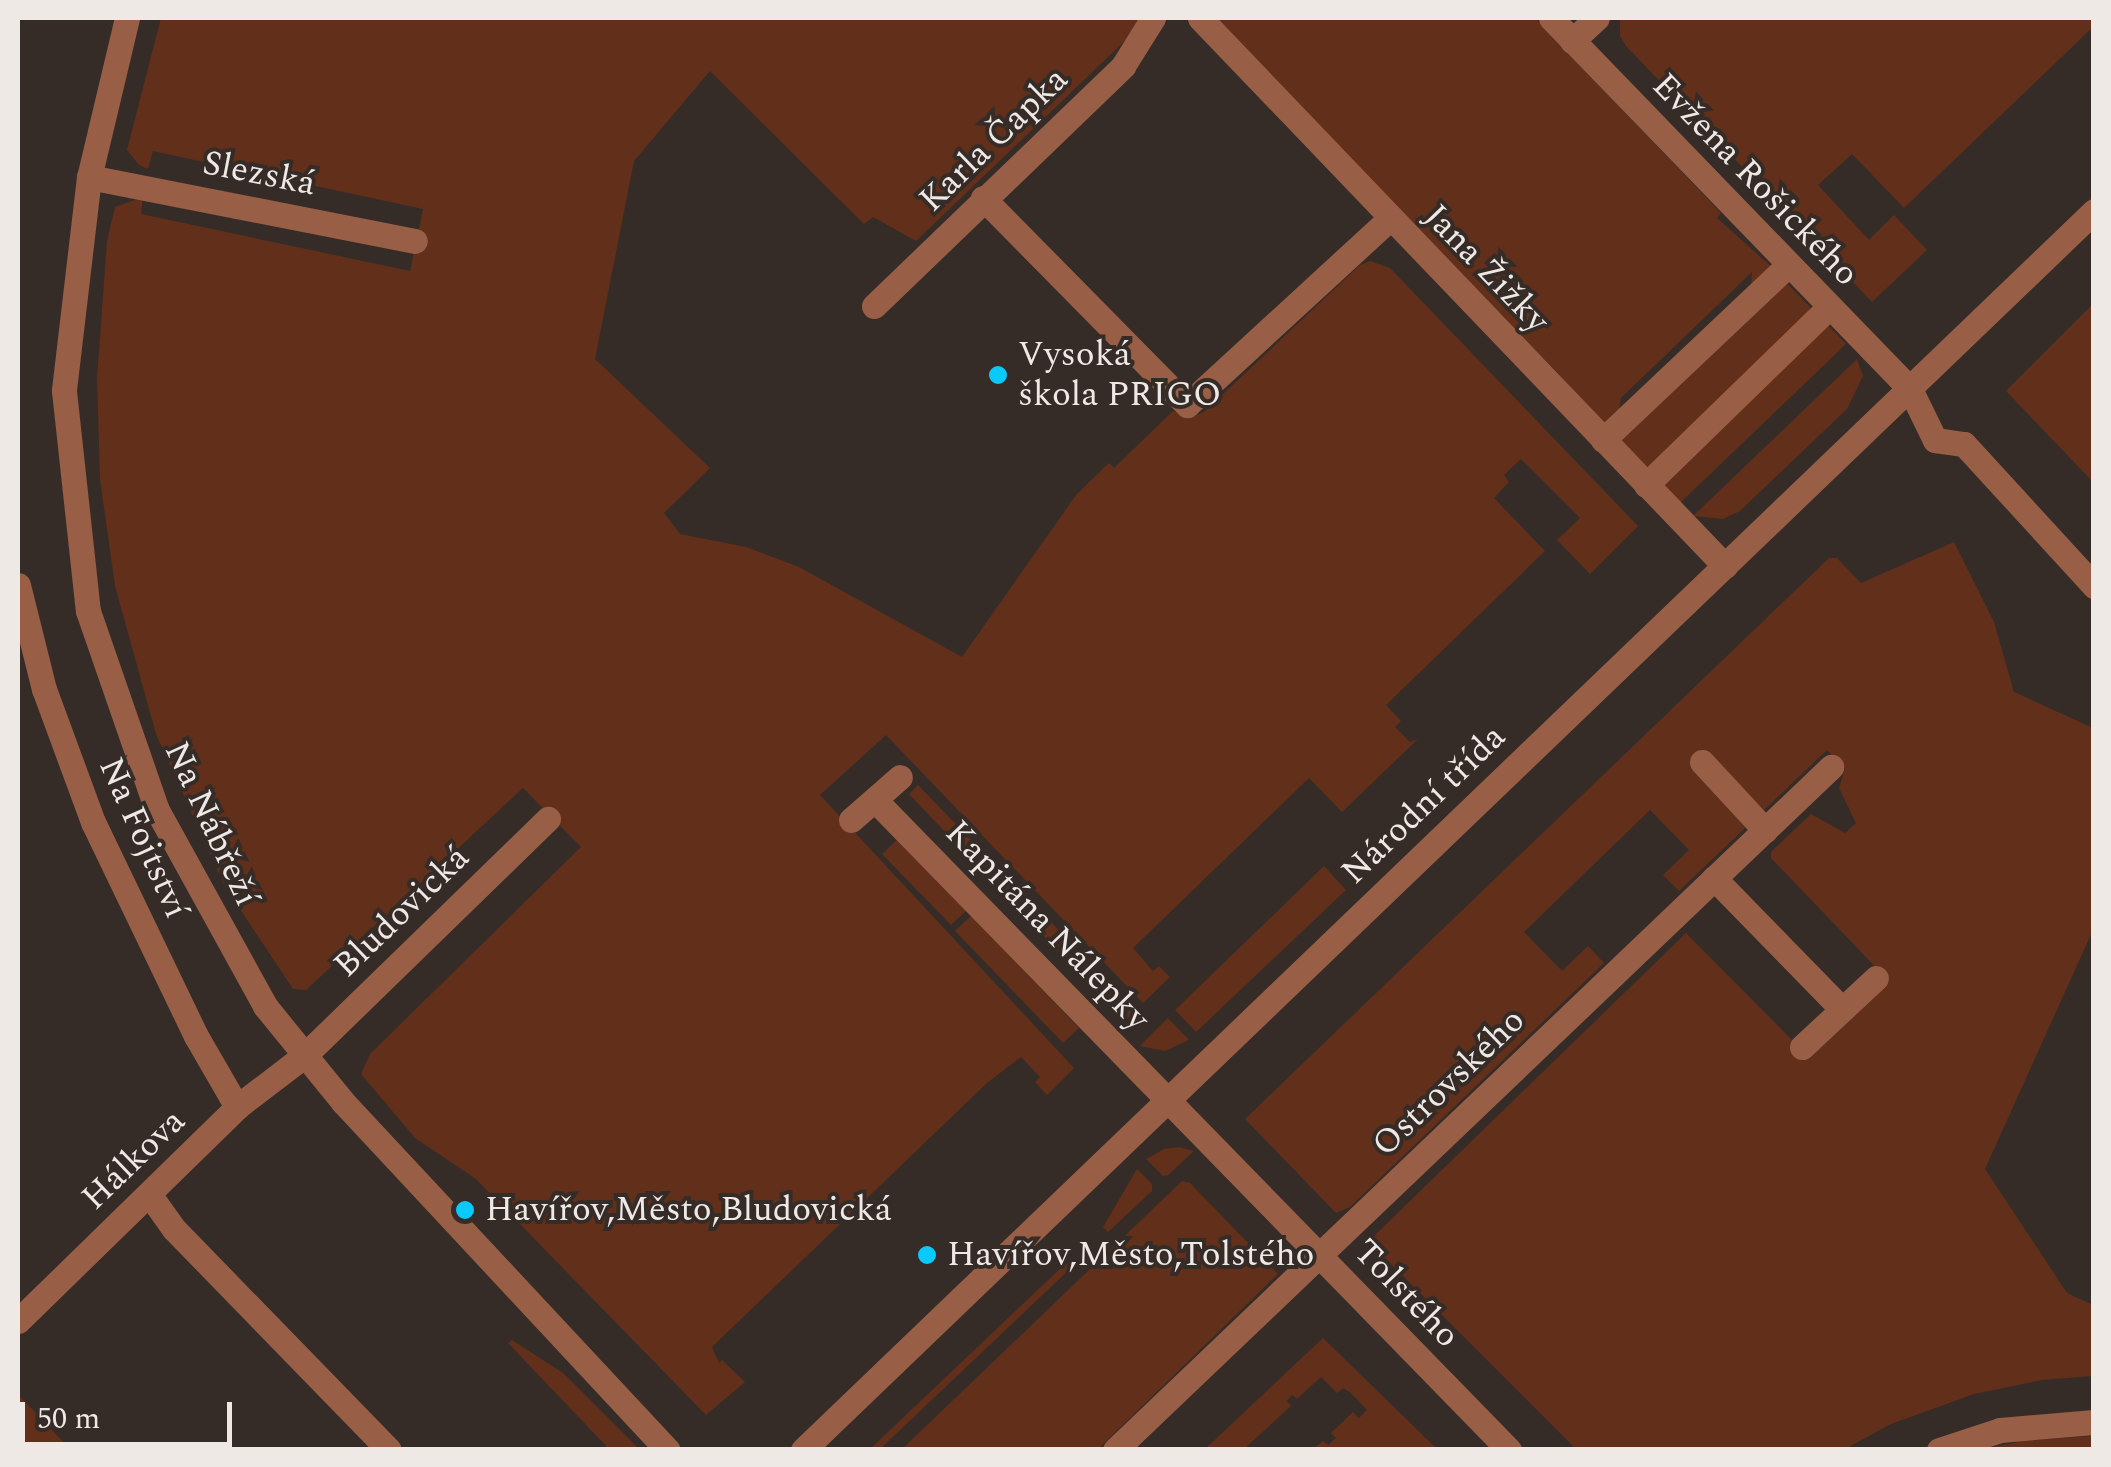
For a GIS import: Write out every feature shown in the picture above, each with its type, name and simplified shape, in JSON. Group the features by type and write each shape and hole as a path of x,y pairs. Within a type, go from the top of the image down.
{"street":[{"name":"Na Nábřeží","path":"128,18 89,177 64,391 88,611 157,810 266,1006 305,1056 530,1306 668,1450"},
{"name":"Karla Čapka","path":"874,306 1123,66 1153,18"},
{"name":"Jana Žižky","path":"1200,18 1726,566"},
{"name":"Evžena Rošického","path":"1551,18 1910,389 1935,440 1964,444 2094,586"},
{"path":"1572,41 1597,18"},
{"name":"Slezská","path":"89,177 415,241"},
{"path":"983,198 1188,406 1389,219"},
{"name":"Národní třída","path":"803,1450 1170,1102 2094,211"},
{"path":"1603,440 1788,265"},
{"path":"1646,485 1829,308"},
{"name":"Na Fojtství","path":"18,585 44,689 93,822 196,1036 237,1107"},
{"path":"1702,762 1764,830"},
{"name":"Ostrovského","path":"1115,1450 1831,768"},
{"path":"851,820 900,776"},
{"name":"Kapitána Nálepky","path":"875,800 1170,1102"},
{"name":"Bludovická","path":"305,1056 548,820"},
{"path":"1714,878 1842,1009"},
{"path":"1802,1047 1876,978"},
{"name":"Hálkova","path":"18,1321 237,1107 305,1056"},
{"name":"Tolstého","path":"1170,1102 1508,1450"},
{"path":"149,1194 174,1229 390,1450"},
{"path":"1938,1450 2000,1430 2094,1422"}],"shaded area":[{"path":"161,18 1140,18 1134,32 916,241 873,217 864,224 710,71 634,161 595,359 710,468 664,513 680,534 746,547 799,567 962,657 1076,495 1109,463 1114,468 1173,411 1195,416 1204,412 1360,265 1370,261 1390,268 1638,526 1590,574 1557,540 1580,518 1521,459 1504,475 1509,482 1494,498 1545,551 1386,705 1401,721 1395,727 1410,742 1418,739 1342,812 1309,778 1133,948 1153,971 1159,966 1170,977 1143,1003 886,735 820,795 1074,1068 1047,1095 1035,1082 1040,1077 1021,1057 987,1083 712,1347 719,1363 722,1360 745,1382 706,1415 476,1179 415,1138 361,1074 370,1054 581,847 523,788 306,990 293,989 224,885 156,734 115,586 100,479 97,379 107,241 115,207 143,197 141,214 410,271 423,209 153,151 148,169 139,165 127,150"},
{"path":"1206,18 1535,18 1721,213 1717,218 1774,269 1751,291 1752,272 1621,398 1618,418 1606,430 1560,375"},
{"path":"1620,18 2093,18 2094,26 1904,208 1852,154 1818,185 1869,240 1894,215 1927,250 1872,302 1626,46 1620,36"},
{"path":"1782,278 1816,313 1649,473 1614,438"},
{"path":"2093,304 2093,482 2006,391"},
{"path":"1825,322 1846,344 1679,504 1657,482"},
{"path":"1857,359 1863,376 1847,409 1740,511 1723,519 1693,516"},
{"path":"1954,542 1994,622 2014,692 2093,728 2093,930 1985,1169 2067,1293 2093,1305 2093,1376 2042,1380 1974,1394 1891,1424 1845,1449 1576,1449 1375,1248 1375,1235 1686,933 1806,1054 1886,978 1771,858 1771,852 1811,814 1845,833 1856,823 1839,788 1845,768 1827,750 1679,891 1663,875 1689,850 1650,810 1524,932 1562,971 1588,946 1604,963 1350,1207 1336,1213 1245,1119 1829,558 1837,558 1861,583"},
{"path":"918,785 1139,1013 1134,1027 1124,1033 1116,1012 909,794"},
{"path":"897,840 966,911 951,925 882,854"},
{"path":"1324,866 1346,890 1196,1032 1175,1010"},
{"path":"971,916 1079,1028 1063,1043 955,931"},
{"path":"1168,1018 1189,1040 1165,1051 1140,1046"},
{"path":"1164,1149 1194,1151 1168,1175 1163,1176 1146,1159"},
{"path":"1137,1169 1152,1184 1152,1191 1108,1232 1103,1227"},
{"path":"1182,1181 1190,1183 1278,1274 1098,1449 901,1450"},
{"path":"1066,1263 1071,1268 880,1449 870,1449"},
{"path":"1323,1338 1437,1449 1313,1449 1336,1438 1331,1433 1353,1412 1359,1418 1367,1410 1351,1393 1343,1388 1337,1393 1321,1377 1297,1399 1292,1395 1287,1401 1291,1406 1244,1449 1205,1449"},
{"path":"512,1340 563,1373 639,1449 609,1449 508,1343"},
{"path":"18,1394 70,1449 18,1449"},
{"path":"2093,1436 2093,1449 1984,1449 2023,1441"}],"place":[{"name":"Vysoká škola PRIGO","path":"998,375"},
{"name":"Havířov,Město,Bludovická","path":"465,1210"},
{"name":"Havířov,Město,Tolstého","path":"927,1255"}]}
